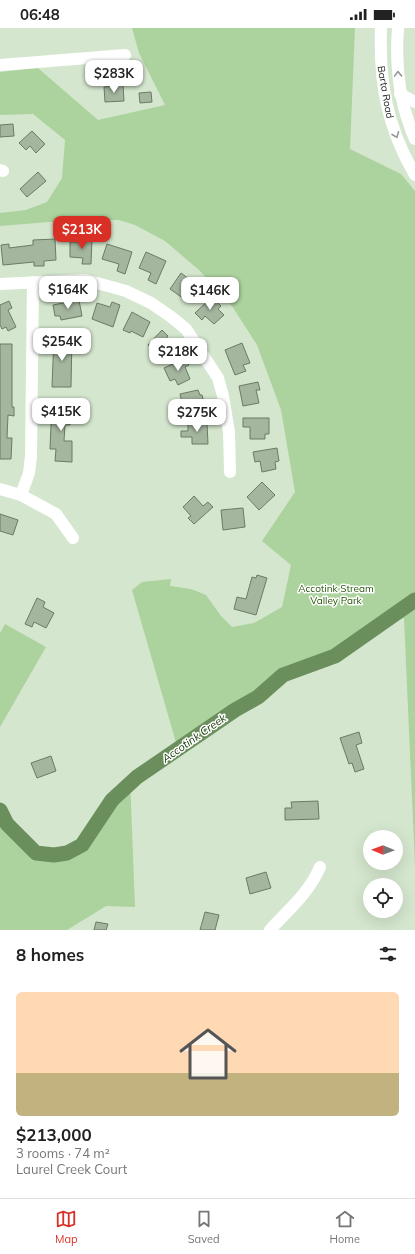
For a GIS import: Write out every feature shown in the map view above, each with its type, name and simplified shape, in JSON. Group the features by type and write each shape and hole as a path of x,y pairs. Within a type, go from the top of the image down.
{"street":[{"path":"380,31 390,28"},
{"name":"Barta Road","path":"398,28 397,44 400,94 408,124 415,138"},
{"name":"Barta Road","path":"380,31 380,66 386,107 403,153 415,175"},
{"path":"0,65 125,55"},
{"path":"400,94 415,102"},
{"path":"0,284 86,280 126,291 151,303 186,329 218,378 223,396 229,432 230,472"},
{"path":"21,495 28,473 31,456 33,282"},
{"path":"0,490 21,495 56,514 73,538"},
{"path":"270,930 288,912 314,880 320,867"}],"green space":[{"name":"Accotink Stream Valley Park","path":"132,28 355,28 350,149 401,174 415,191 415,865 404,619 399,611 335,656 263,684 250,696 237,702 177,746 132,590 142,582 171,579 170,586 191,589 206,595 221,616 232,627 254,623 282,607 291,565 262,541 295,492 281,410 257,345 230,303 199,270 165,241 135,225 119,220 62,221 0,226 0,213 26,210 47,202 62,178 65,140 33,114 0,115 0,72 38,68 98,120 165,105 139,53"},
{"path":"5,624 46,647 0,727 0,633"},
{"path":"130,778 135,907 106,906 67,930 0,930 0,811 42,852 73,849 113,790"}],"building":[{"path":"123,85 124,101 105,102 104,87"},
{"path":"151,92 152,102 140,103 139,93"},
{"path":"13,124 14,136 0,137 0,125"},
{"path":"32,131 45,144 36,153 30,146 26,150 19,143"},
{"path":"38,172 46,181 27,197 20,189"},
{"path":"82,238 92,239 91,264 82,264 83,258 70,257 70,242 82,242"},
{"path":"55,239 56,260 44,261 44,266 34,266 34,262 3,265 1,245 9,244 9,248 33,245 33,240"},
{"path":"107,244 132,252 125,274 117,271 119,264 102,259"},
{"path":"146,252 166,261 156,284 148,280 151,273 139,268"},
{"path":"181,273 193,282 191,288 196,291 187,301 170,289"},
{"path":"212,297 221,306 218,309 224,315 214,324 205,316 202,320 195,313"},
{"path":"79,300 82,316 61,320 60,316 55,316 53,305"},
{"path":"9,301 12,308 8,310 16,327 8,331 6,327 2,329 0,325 0,305"},
{"path":"112,302 120,305 113,327 92,319 97,303 110,307"},
{"path":"132,312 150,322 143,337 131,331 130,333 123,330"},
{"path":"162,330 168,336 165,340 174,348 163,360 148,345"},
{"path":"54,336 72,336 71,387 52,387"},
{"path":"242,343 250,363 243,365 246,371 235,375 225,350"},
{"path":"0,344 12,344 12,407 14,407 14,416 8,415 7,438 12,438 11,459 0,459"},
{"path":"186,358 189,365 185,367 190,379 178,385 175,379 170,381 164,368"},
{"path":"258,382 260,390 256,390 259,403 243,406 239,386"},
{"path":"198,390 200,395 202,395 206,409 189,413 187,402 182,403 180,394"},
{"path":"52,403 71,404 70,425 65,425 64,441 72,441 72,462 55,461 56,449 50,449"},
{"path":"243,418 269,418 269,434 265,434 265,439 250,439 250,427 243,427"},
{"path":"188,423 207,423 208,444 192,444 192,437 181,437 181,431 188,431"},
{"path":"277,448 279,461 275,462 276,469 262,472 260,461 255,462 253,452"},
{"path":"262,482 275,495 259,510 247,497"},
{"path":"194,496 203,506 208,502 213,507 194,524 188,518 191,516 183,507"},
{"path":"243,508 245,527 223,530 221,510"},
{"path":"0,514 18,520 13,535 0,531"},
{"path":"257,575 267,578 256,615 234,609 237,597 246,599 252,577 256,578"},
{"path":"37,598 45,602 43,607 54,613 46,628 34,622 32,627 25,624"},
{"path":"359,732 362,743 356,745 364,769 355,772 352,763 349,764 340,738"},
{"path":"51,756 56,771 37,778 31,763"},
{"path":"318,801 319,819 285,820 285,808 292,808 291,802"},
{"path":"266,872 271,888 250,894 246,878"},
{"path":"205,912 219,915 215,930 200,930"},
{"path":"96,922 108,924 106,930 94,930"}],"waterway":[{"name":"Accotink Creek","path":"0,810 7,824 36,853 54,855 67,853 82,845 112,800 137,777 235,710 258,697 283,675 335,656 415,600"}]}
